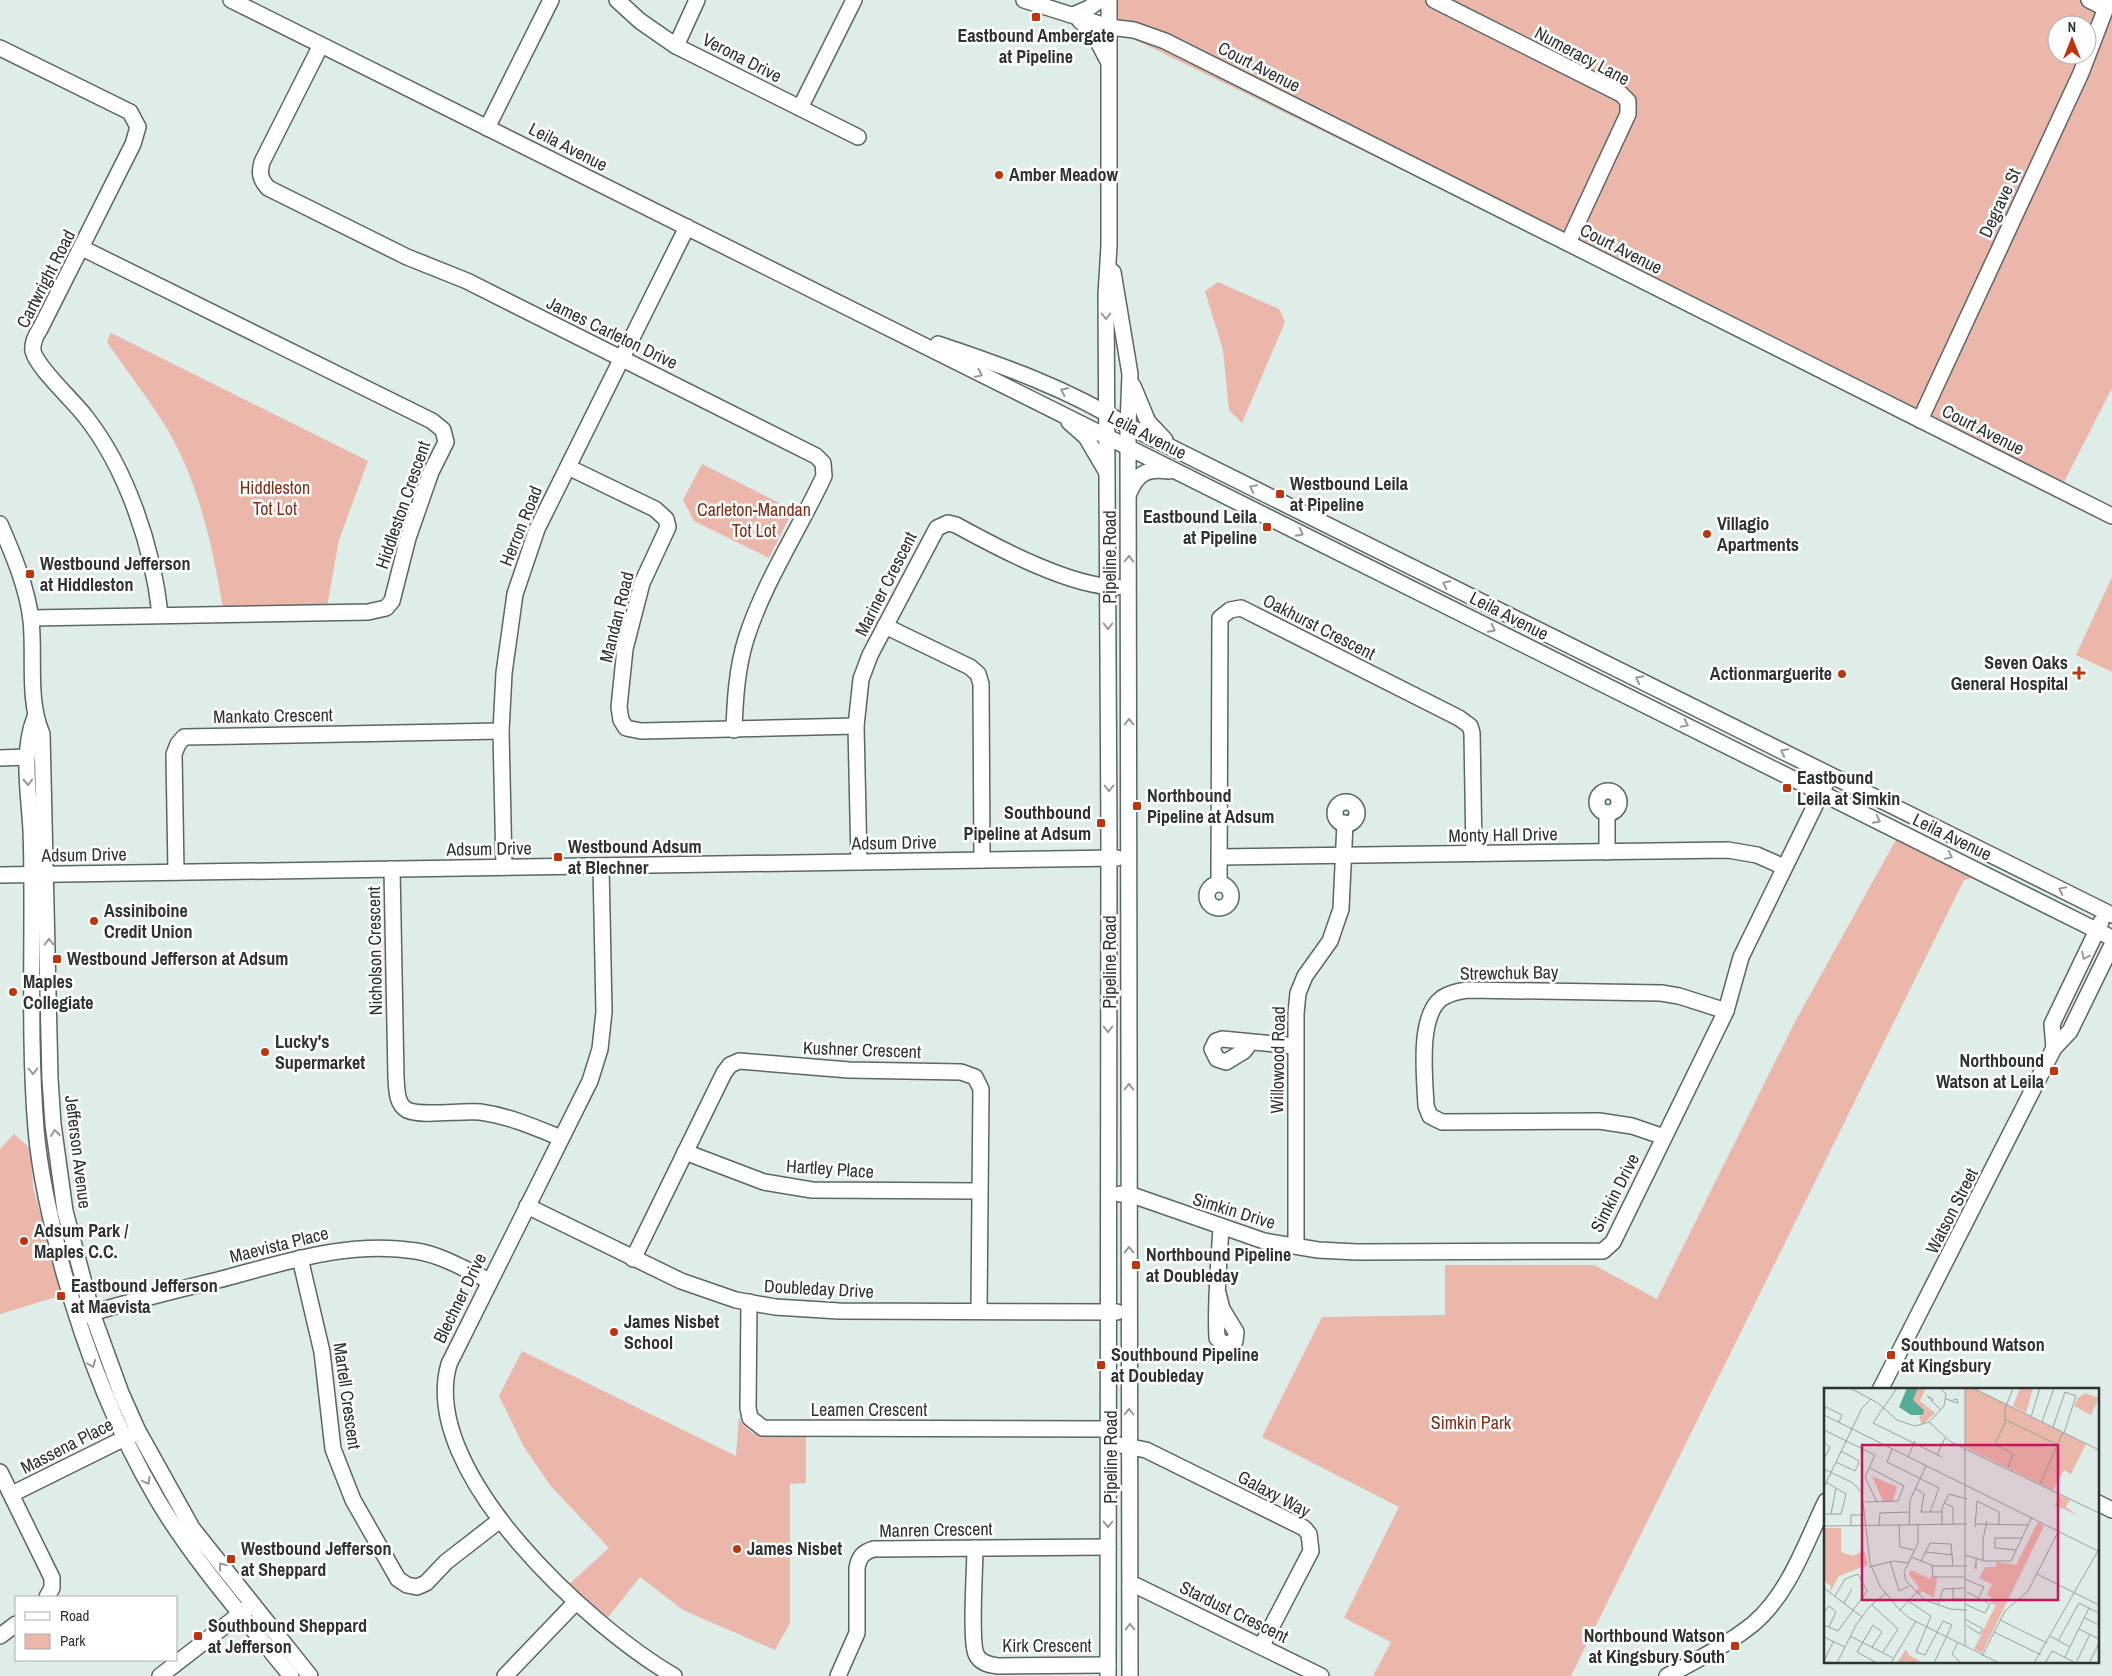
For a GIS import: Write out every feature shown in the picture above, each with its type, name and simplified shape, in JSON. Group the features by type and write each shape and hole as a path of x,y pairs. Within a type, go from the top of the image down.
{"street":[{"name":"Leila Avenue","path":"231,0 1107,435 1128,448 2112,938"},
{"path":"488,128 551,0"},
{"name":"Verona Drive","path":"617,0 640,21 676,46 858,137"},
{"path":"800,108 854,0"},
{"name":"Court Avenue","path":"1024,0 1109,27 1134,30 1165,41 2112,516"},
{"path":"1100,0 1089,8 1073,15 1093,32 1108,61"},
{"name":"Pipeline Road","path":"1108,1671 1106,295 1109,250 1109,0"},
{"name":"Numeracy Lane","path":"1434,0 1621,94 1628,101 1628,114 1568,243"},
{"path":"2088,0 2107,4"},
{"path":"676,46 699,1"},
{"name":"Degrave St","path":"1920,420 2081,73 2107,4"},
{"name":"James Carleton Drive","path":"321,45 262,162 260,173 262,181 268,188 407,257 467,281 816,456 823,463 824,476 770,584 747,637 738,676 734,730"},
{"name":"Cartwright Road","path":"0,48 130,112 138,127 133,144 37,334 33,349 38,364 86,417 110,456 144,533 158,587 160,614"},
{"name":"Herron Road","path":"504,867 501,731 504,673 515,594 537,529 620,358 687,227"},
{"name":"Hiddleston Crescent","path":"31,618 160,614 368,612 386,608 392,600 408,538 431,472 446,442 443,430 423,416 82,248"},
{"name":"Pipeline Road","path":"1109,250 1125,335 1130,374 1128,426 1130,1676"},
{"name":"Leila Avenue","path":"889,328 1043,381 1107,413 1128,426 2109,913"},
{"path":"1130,374 1136,397 1148,422 1173,448"},
{"path":"1062,414 1086,437 1107,472"},
{"name":"Mandan Road","path":"568,467 655,509 666,519 668,527 642,583 625,649 619,707 621,720 626,728 632,730 734,730 856,726"},
{"path":"1129,494 1134,481 1148,470 1178,472"},
{"name":"Mariner Crescent","path":"859,862 856,726 861,679 870,655 930,538 937,528 948,523 1047,569 1082,583 1107,587 1129,587"},
{"name":"Jefferson Avenue","path":"0,524 20,576 31,618 35,718 42,734 53,1124 61,1182 74,1249 92,1313 121,1393 132,1434 158,1500 176,1528 247,1609 310,1676"},
{"name":"Oakhurst Crescent","path":"1219,884 1220,618 1230,610 1240,608 1459,718 1470,726 1472,734 1474,853"},
{"path":"885,626 970,667 978,674 982,684 982,860"},
{"name":"Jefferson Avenue","path":"35,718 28,735 27,757 32,875 32,1023 36,1129 45,1195 76,1318 99,1379 132,1434"},
{"name":"Mankato Crescent","path":"176,872 174,754 178,744 184,738 501,731"},
{"path":"0,758 27,757"},
{"name":"Simkin Drive","path":"1108,1193 1129,1194 1264,1241 1296,1246 1357,1252 1603,1250 1613,1242 1726,1011 1741,956 1831,776"},
{"path":"1607,812 1607,852"},
{"name":"Willowood Road","path":"1296,1246 1295,1046 1298,993 1305,976 1330,941 1341,909 1345,823"},
{"name":"Monty Hall Drive","path":"1220,857 1728,850 1756,855 1784,867"},
{"name":"Adsum Drive","path":"0,876 1129,858"},
{"name":"Blechner Drive","path":"601,866 602,1031 593,1073 449,1364 444,1386 444,1399 449,1427 455,1442 500,1520 575,1603 612,1634 674,1676"},
{"name":"Nicholson Crescent","path":"392,869 396,1078 401,1105 408,1110 420,1112 478,1112 514,1119 561,1138"},
{"path":"2054,1048 2052,1024 2097,930 2109,913"},
{"name":"Watson Street","path":"1881,1388 2054,1048 2070,1031 2112,945"},
{"name":"Strewchuk Bay","path":"1664,1137 1617,1122 1442,1122 1430,1116 1426,1106 1426,1031 1433,1008 1442,998 1455,992 1468,990 1641,991 1679,996 1726,1011"},
{"path":"32,1023 50,1026"},
{"path":"1251,1042 1295,1046"},
{"name":"Kushner Crescent","path":"633,1259 724,1073 730,1065 738,1061 849,1070 961,1072 975,1077 981,1090 979,1310"},
{"name":"Hartley Place","path":"685,1152 764,1182 812,1190 979,1191"},
{"path":"45,1195 61,1182"},
{"name":"Doubleday Drive","path":"527,1206 681,1281 749,1302 782,1308 839,1311 1129,1311"},
{"path":"1218,1293 1221,1227"},
{"name":"Maevista Place","path":"76,1318 300,1258 342,1249 398,1249 418,1252 444,1260 490,1281"},
{"name":"Martell Crescent","path":"300,1258 322,1352 333,1449 353,1500 398,1579 407,1585 417,1587 426,1583 446,1562 500,1520"},
{"name":"Leamen Crescent","path":"749,1302 748,1408 750,1418 763,1428 1108,1428"},
{"name":"Massena Place","path":"12,1494 132,1434"},
{"name":"Galaxy Way","path":"1108,1445 1130,1445 1146,1450 1304,1528 1309,1534 1310,1551 1262,1645"},
{"path":"0,1472 52,1578 52,1588 48,1596"},
{"path":"2100,1504 2112,1510"},
{"path":"1668,1676 1726,1643 1754,1623 1786,1583 1824,1506"},
{"name":"Kirk Crescent","path":"975,1548 974,1644 979,1660 988,1665 998,1666 1108,1671"},
{"name":"Manren Crescent","path":"838,1676 857,1633 858,1568 859,1560 865,1551 874,1549 1108,1548"},
{"name":"Stardust Crescent","path":"1130,1586 1138,1586 1262,1645 1321,1676"},
{"path":"505,1676 575,1603"},
{"path":"160,1676 247,1609"},
{"name":"Jefferson Avenue","path":"247,1609 291,1676"},
{"path":"0,1636 15,1625"}],"green space":[{"path":"1109,0 2112,0 2112,388 2060,490 1109,27"},
{"path":"1218,282 1279,309 1285,322 1242,423 1229,410 1223,350 1205,291"},
{"name":"Hiddleston Tot Lot","path":"111,333 368,461 339,540 327,606 223,608 209,538 196,492 166,427 107,342"},
{"name":"Carleton-Mandan Tot Lot","path":"702,464 793,510 769,558 694,521 683,500"},
{"path":"2112,577 2112,672 2076,655"},
{"name":"Simkin Park","path":"1898,836 1979,877 1964,880 1571,1676 1373,1676 1391,1642 1344,1618 1399,1507 1262,1437 1322,1317 1445,1315 1445,1265 1594,1265 1657,1299 1796,1020"},
{"name":"Adsum Park / Maples C.C.","path":"14,1134 31,1149 33,1187 63,1295 0,1314 0,1149"},
{"path":"522,1351 736,1456 739,1417 743,1425 753,1433 806,1434 806,1483 790,1484 790,1623 775,1650 683,1610 640,1577 605,1621 567,1586 609,1548 550,1485 524,1447 499,1396"}],"place":[{"name":"Eastbound Ambergate at Pipeline","path":"1036,17"},
{"name":"Amber Meadow","path":"999,175"},
{"name":"Westbound Leila at Pipeline","path":"1280,494"},
{"name":"Eastbound Leila at Pipeline","path":"1267,527"},
{"name":"Villagio Apartments","path":"1707,534"},
{"name":"Westbound Jefferson at Hiddleston","path":"30,574"},
{"name":"Seven Oaks General Hospital","path":"2079,673"},
{"name":"Actionmarguerite","path":"1842,674"},
{"name":"Eastbound Leila at Simkin","path":"1787,788"},
{"name":"Northbound Pipeline at Adsum","path":"1137,806"},
{"name":"Southbound Pipeline at Adsum","path":"1101,823"},
{"name":"Westbound Adsum at Blechner","path":"558,857"},
{"name":"Assiniboine Credit Union","path":"94,921"},
{"name":"Westbound Jefferson at Adsum","path":"57,959"},
{"name":"Maples Collegiate","path":"13,992"},
{"name":"Lucky's Supermarket","path":"265,1052"},
{"name":"Northbound Watson at Leila","path":"2054,1071"},
{"name":"Adsum Park / Maples C.C.","path":"24,1241"},
{"name":"Northbound Pipeline at Doubleday","path":"1136,1265"},
{"name":"Eastbound Jefferson at Maevista","path":"61,1296"},
{"name":"James Nisbet School","path":"614,1332"},
{"name":"Southbound Watson at Kingsbury","path":"1891,1355"},
{"name":"Southbound Pipeline at Doubleday","path":"1101,1365"},
{"name":"James Nisbet","path":"737,1549"},
{"name":"Westbound Jefferson at Sheppard","path":"231,1559"},
{"name":"Southbound Sheppard at Jefferson","path":"198,1636"},
{"name":"Northbound Watson at Kingsbury South","path":"1735,1646"}]}
